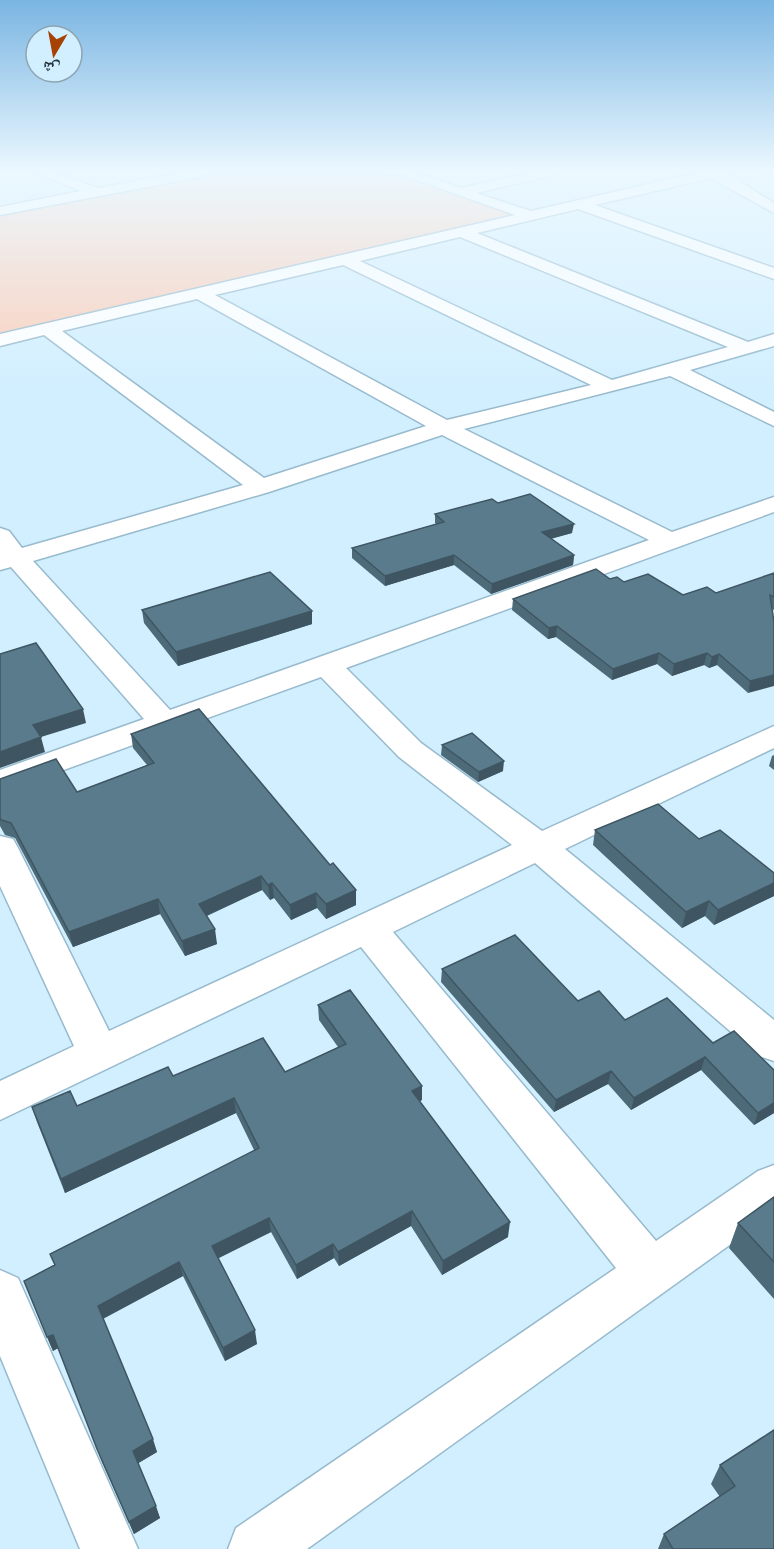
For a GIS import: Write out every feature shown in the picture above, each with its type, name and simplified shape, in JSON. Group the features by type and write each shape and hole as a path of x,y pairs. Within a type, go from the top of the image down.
{"street":[{"path":"0,340 415,244"},
{"path":"492,244 747,348"},
{"path":"691,244 774,274"},
{"path":"346,260 610,387"},
{"path":"200,294 444,428 670,541"},
{"path":"48,329 261,487"},
{"path":"164,723 5,552 261,487 444,428 610,387 774,340"},
{"path":"672,369 774,420"},
{"path":"0,782 774,504"},
{"path":"326,665 411,750 539,847 774,1044"},
{"path":"0,1101 774,736"},
{"path":"0,848 99,1054"},
{"path":"367,928 651,1273"},
{"path":"257,1549 774,1186"},
{"path":"0,1295 109,1549"}],"shaded area":[{"path":"0,244 399,244 0,338"}],"building":[{"path":"530,494 574,524 542,532 574,555 492,584 454,555 385,576 352,548 444,522 435,514 492,499 498,503"},
{"path":"596,569 610,579 617,577 624,582 648,574 683,595 707,587 716,593 774,573 774,597 770,595 774,622 774,675 750,681 719,654 712,657 707,653 674,664 659,653 613,669 557,626 549,628 513,599"},
{"path":"270,572 312,611 176,652 142,610"},
{"path":"36,643 83,709 33,725 41,737 0,752 0,654"},
{"path":"199,709 330,865 333,863 356,890 326,904 316,893 290,905 272,883 268,885 261,876 199,904 215,929 182,941 158,899 69,932 11,823 0,818 0,779 56,759 77,792 154,763 131,734"},
{"path":"472,733 504,761 479,772 442,745"},
{"path":"658,804 699,839 720,830 774,873 774,883 718,910 709,901 686,912 595,830"},
{"path":"515,935 578,1001 599,991 625,1020 667,998 713,1043 734,1031 774,1070 774,1103 758,1113 705,1057 634,1098 611,1071 556,1100 442,969"},
{"path":"350,990 422,1086 412,1091 510,1222 443,1261 412,1211 338,1252 333,1244 296,1265 269,1218 212,1246 255,1330 223,1348 179,1262 98,1306 153,1439 133,1451 156,1506 129,1522 97,1449 53,1335 47,1337 24,1281 55,1265 50,1254 259,1148 234,1098 61,1179 32,1107 70,1091 77,1106 168,1067 173,1076 263,1038 285,1072 346,1044 318,1005"},
{"path":"774,1197 774,1262 738,1223"},
{"path":"774,1430 774,1549 673,1549 664,1534 735,1486 720,1465"}]}
